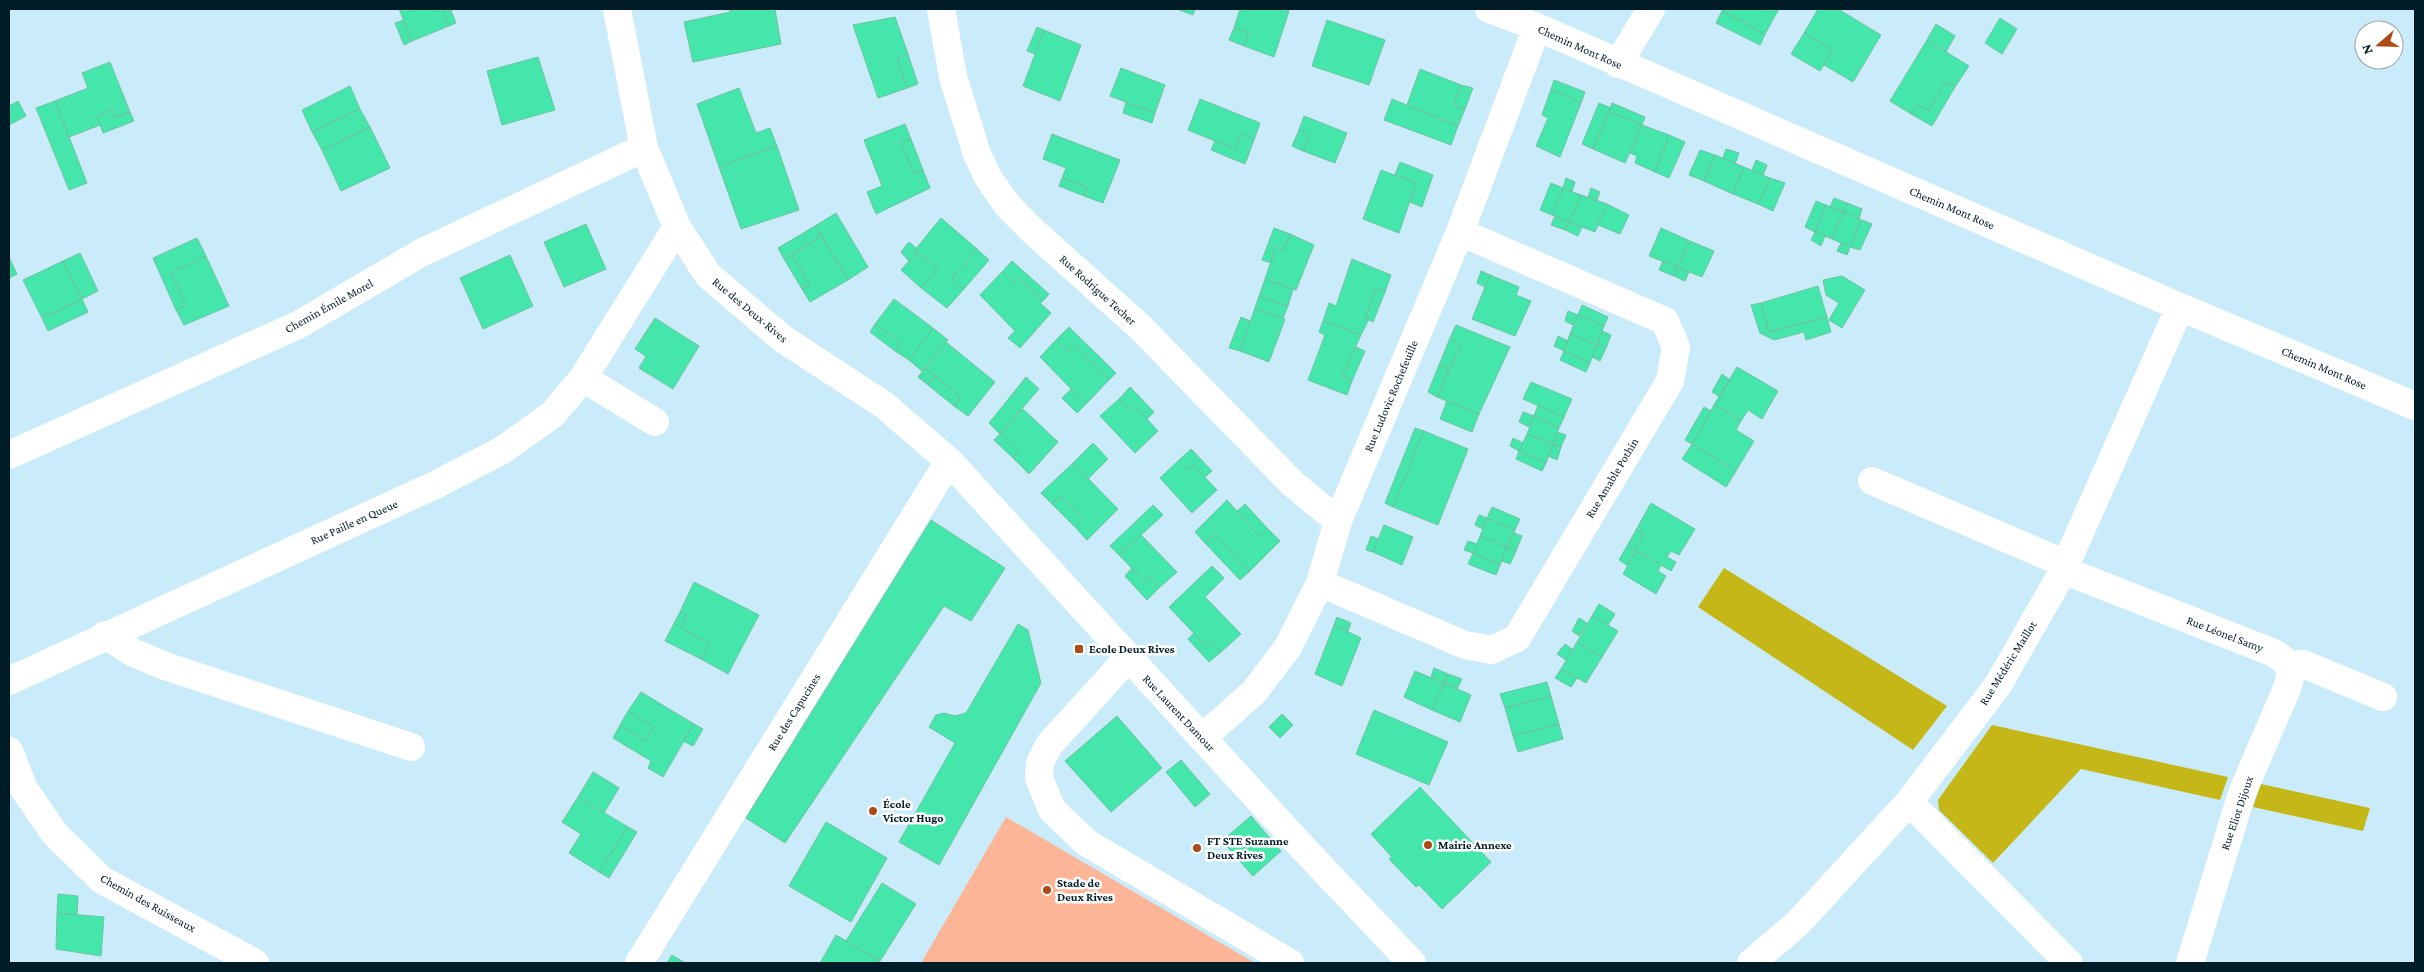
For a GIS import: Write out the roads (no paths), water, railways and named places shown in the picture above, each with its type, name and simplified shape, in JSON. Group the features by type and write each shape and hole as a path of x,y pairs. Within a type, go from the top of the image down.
{"street":[{"name":"Rue des Deux-Rives","path":"617,9 644,148 677,227 708,275 783,339 884,405 949,461"},
{"name":"Rue Rodrigue Techer","path":"941,9 953,77 977,154 989,179 1008,206 1034,232 1140,327 1292,483 1338,521"},
{"name":"Chemin Mont Rose","path":"1489,9 1536,27 2180,307 2415,406"},
{"path":"1618,64 1651,9"},
{"name":"Rue Ludovic Rochefeuille","path":"1202,738 1254,692 1288,647 1320,583 1338,521 1460,232 1536,27"},
{"name":"Chemin Émile Morel","path":"9,455 298,325 421,253 644,148"},
{"name":"Rue Paille en Queue","path":"9,681 105,635 435,485 501,450 552,414 583,378 677,227"},
{"name":"Rue Amable Pothin","path":"1320,583 1464,645 1492,650 1517,638 1670,381 1676,347 1665,321 1460,232"},
{"name":"Rue Médéric Maillot","path":"1751,963 1797,924 1909,802 1998,685 2064,567 2180,307"},
{"path":"583,378 655,422"},
{"name":"Rue Laurent Damour","path":"949,461 1128,658 1412,963"},
{"name":"Rue des Capucines","path":"639,963 949,461"},
{"name":"Rue Léonel Samy","path":"1872,481 2064,567 2274,653 2284,660 2288,666"},
{"path":"105,635 134,653 164,666 411,747"},
{"path":"1128,658 1049,745 1040,763 1039,778 1052,810 1087,843 1290,963"},
{"path":"2288,666 2303,664 2383,697"},
{"name":"Rue Eliot Dijoux","path":"2190,963 2242,793 2288,686 2291,672 2288,666"},
{"name":"Chemin des Ruisseaux","path":"9,750 16,793 54,834 102,880 255,963"},
{"path":"1909,802 2069,963"}],"place":[{"name":"Ecole Deux Rives","path":"1079,649"},
{"name":"École Victor Hugo","path":"873,811"},
{"name":"Mairie Annexe","path":"1428,845"},
{"name":"FT STE Suzanne Deux Rives","path":"1197,848"},
{"name":"Stade de Deux Rives","path":"1047,890"}]}
